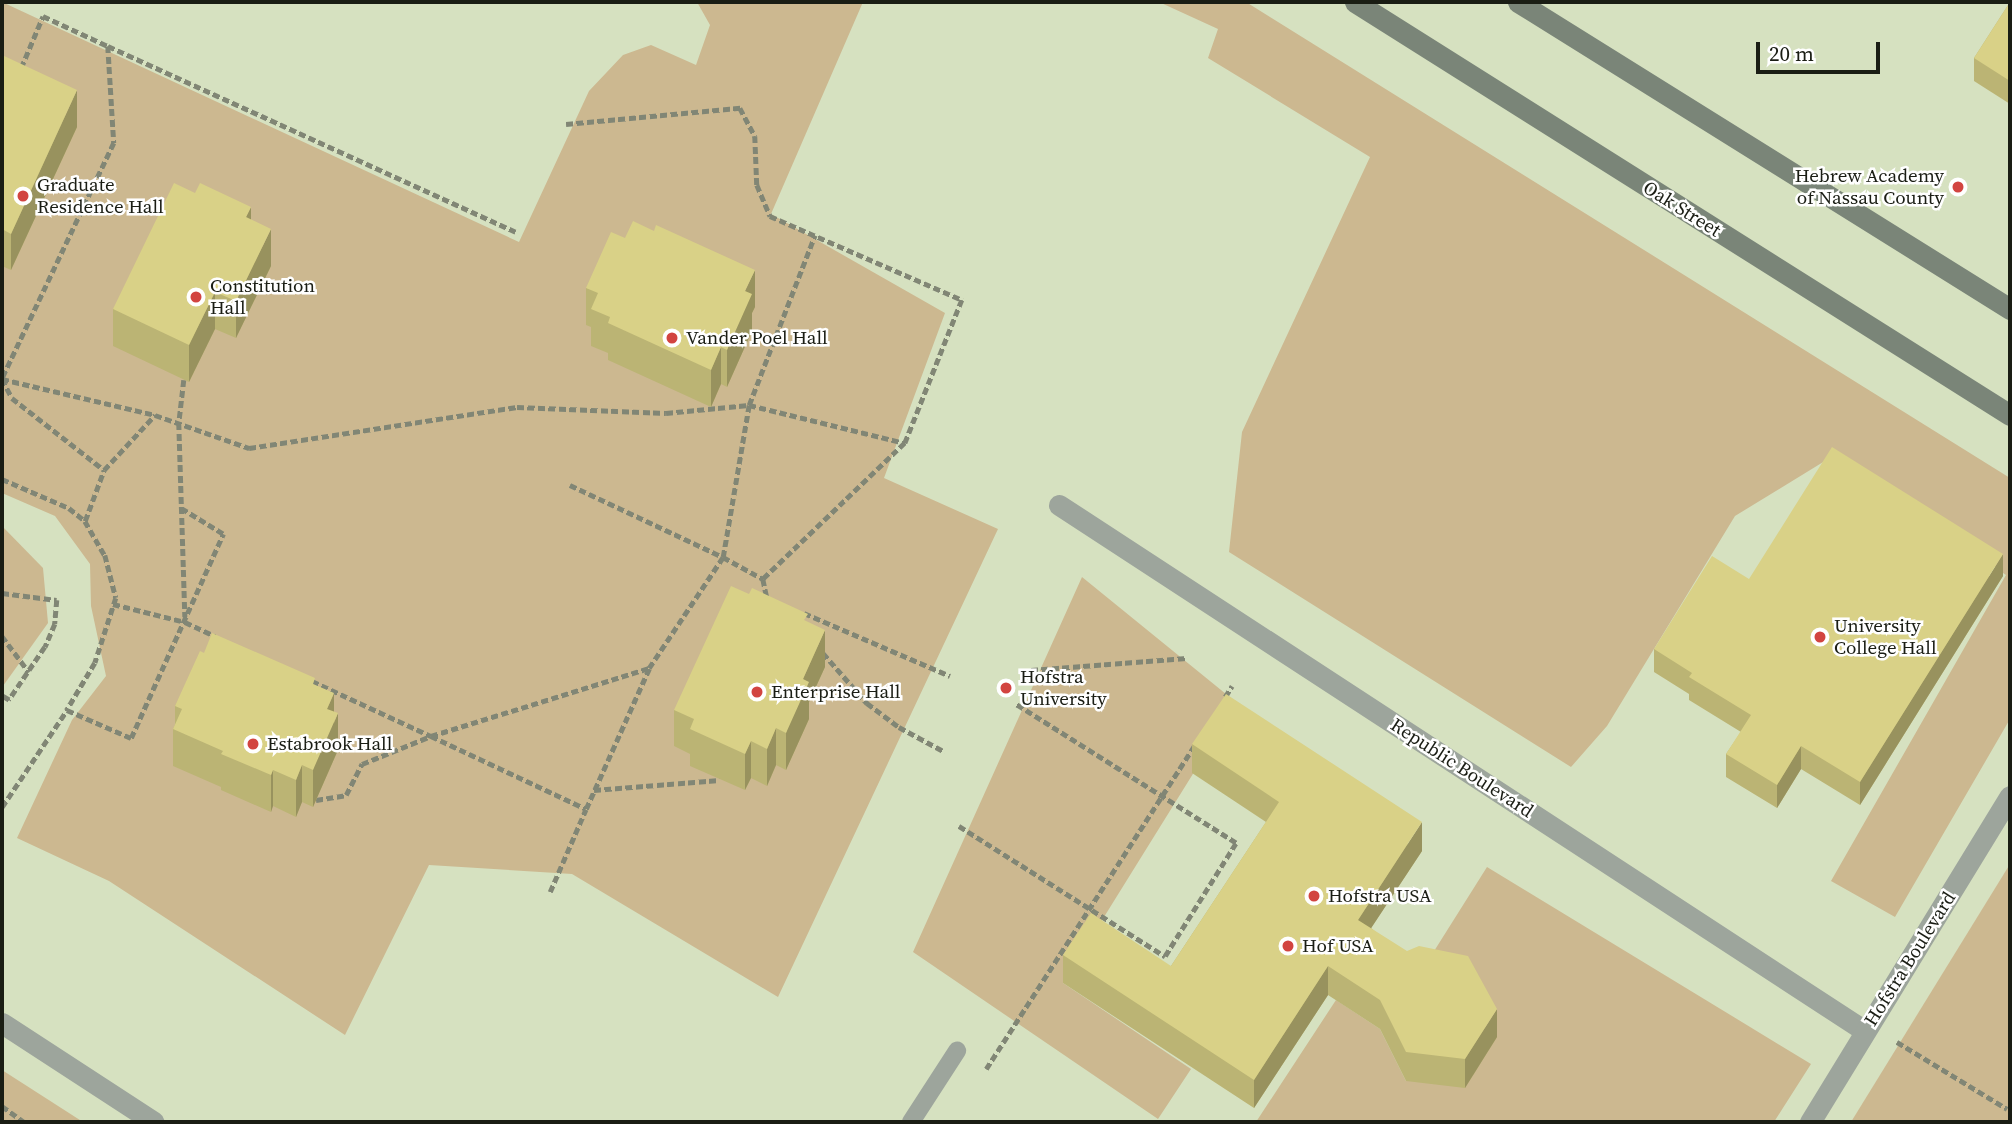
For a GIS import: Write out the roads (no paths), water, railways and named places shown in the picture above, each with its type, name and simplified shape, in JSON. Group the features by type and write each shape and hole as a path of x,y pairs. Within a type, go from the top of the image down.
{"street":[{"name":"Oak Street","path":"1354,2 2010,415"},
{"path":"1518,2 2010,309"},
{"name":"Republic Boulevard","path":"1059,505 1867,1028"},
{"name":"Hofstra Boulevard","path":"1810,1122 2010,796"},
{"path":"2,1023 154,1122"}],"lane":[{"path":"911,1122 957,1051"}],"place":[{"name":"Hebrew Academy of Nassau County","path":"1958,187"},
{"name":"Graduate Residence Hall","path":"23,196"},
{"name":"Constitution Hall","path":"196,297"},
{"name":"Vander Poel Hall","path":"672,338"},
{"name":"University College Hall","path":"1820,637"},
{"name":"Hofstra University","path":"1006,688"},
{"name":"Enterprise Hall","path":"757,692"},
{"name":"Estabrook Hall","path":"253,744"},
{"name":"Hofstra USA","path":"1314,896"},
{"name":"Hof USA","path":"1288,946"}]}
